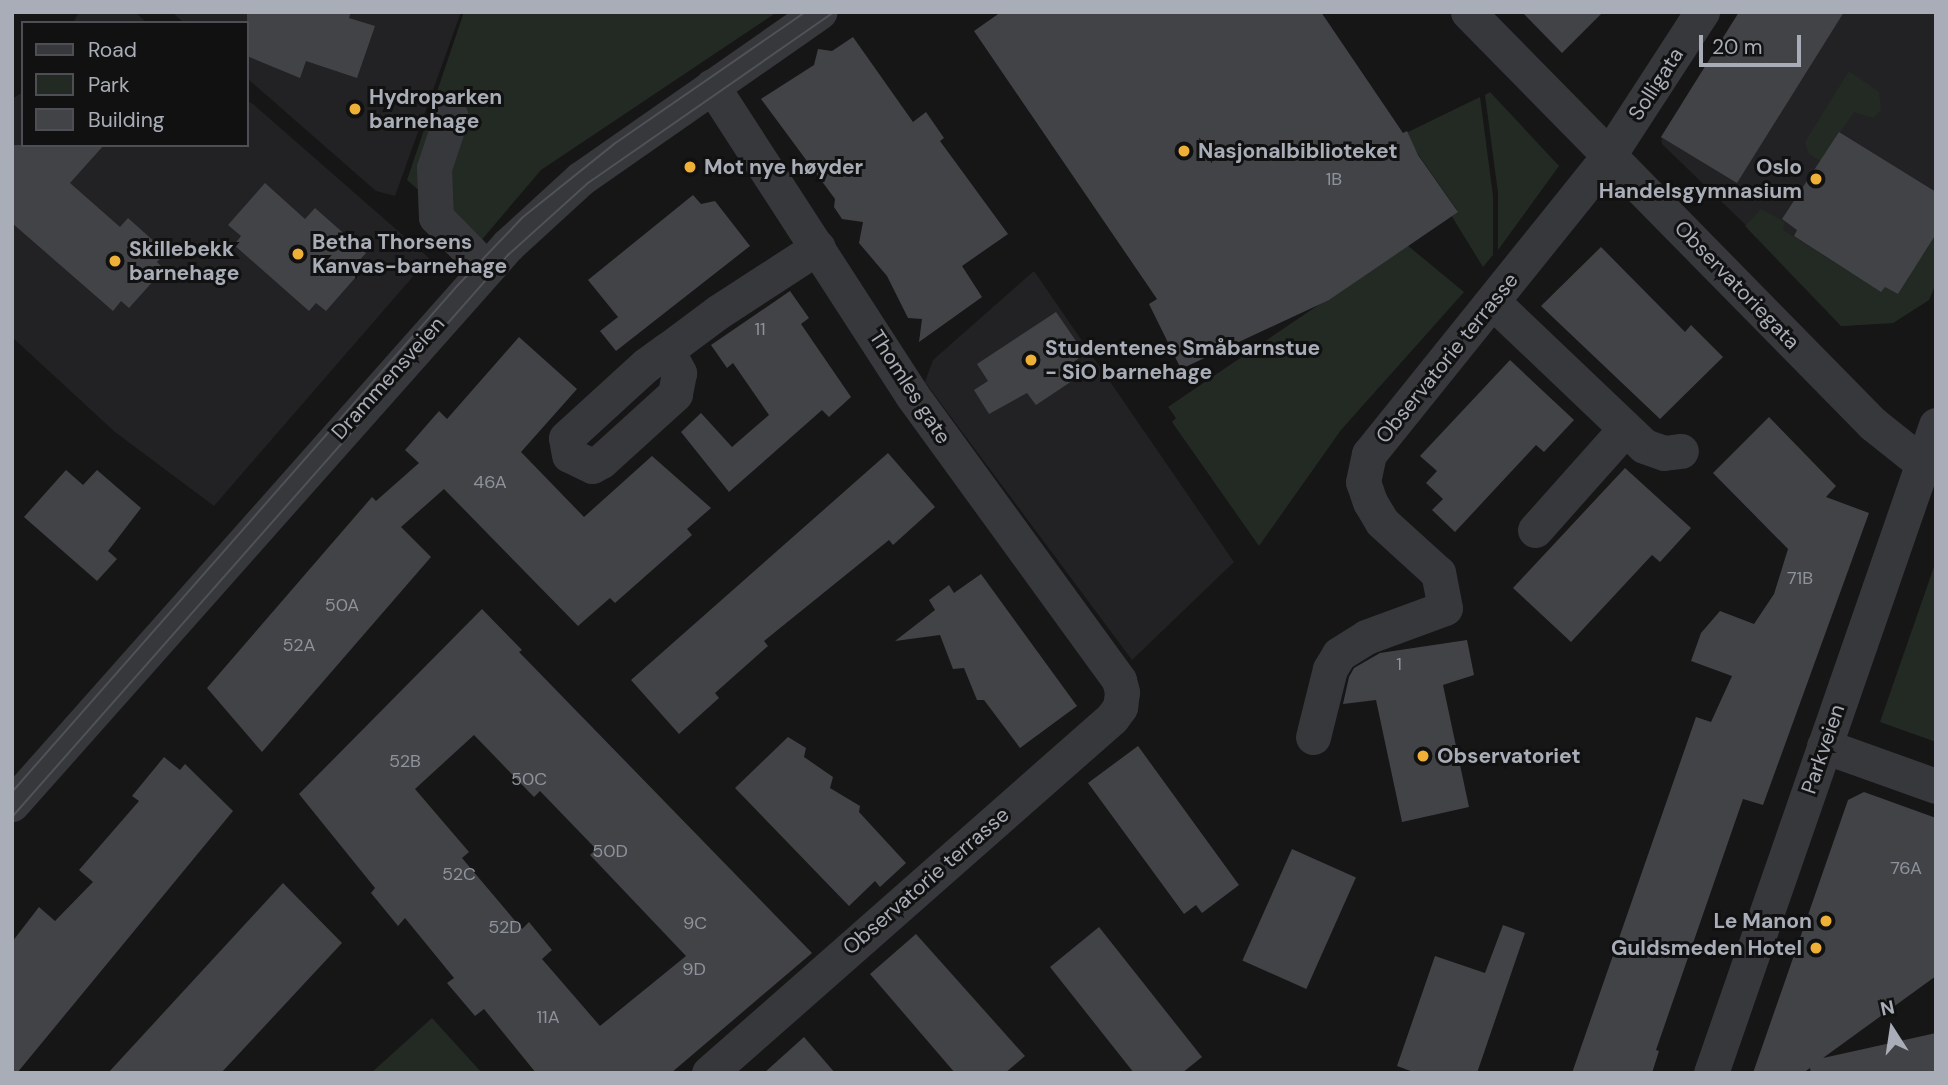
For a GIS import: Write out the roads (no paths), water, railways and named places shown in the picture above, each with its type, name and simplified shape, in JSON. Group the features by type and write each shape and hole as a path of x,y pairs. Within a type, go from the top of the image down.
{"street":[{"name":"Drammensveien","path":"12,804 486,268 580,179 819,12"},
{"name":"Observatoriegata","path":"1468,12 1873,424 1922,463"},
{"name":"Solligata","path":"1609,155 1702,12"},
{"name":"Thomles gate","path":"712,86 920,406 1119,680"},
{"path":"450,117 434,168 436,217 486,268"},
{"name":"Observatorie terrasse","path":"1313,737 1330,668 1339,654 1366,637 1445,608 1438,573 1382,522 1363,482 1363,468 1380,437 1494,303 1609,155"},
{"path":"667,350 818,247"},
{"path":"1494,303 1625,429 1654,450 1681,452"},
{"name":"Parkveien","path":"1711,1073 1936,425"},
{"path":"1535,530 1625,429"},
{"name":"Observatorie terrasse","path":"709,1073 1112,718 1120,707 1119,680"},
{"path":"1824,746 1936,786"}],"tram line":[{"path":"12,792 458,285 523,217 614,144 805,12"},
{"path":"12,817 508,255 588,183 834,12"}],"place":[{"name":"Hydroparken barnehage","path":"355,109"},
{"name":"Nasjonalbiblioteket","path":"1184,151"},
{"name":"Mot nye høyder","path":"690,167"},
{"name":"Oslo Handelsgymnasium","path":"1816,179"},
{"name":"Betha Thorsens Kanvas-barnehage","path":"298,254"},
{"name":"Skillebekk barnehage","path":"115,261"},
{"name":"Studentenes Småbarnstue - SiO barnehage","path":"1031,360"},
{"name":"Observatoriet","path":"1423,756"},
{"name":"Le Manon","path":"1826,921"},
{"name":"Guldsmeden Hotel","path":"1816,948"}]}
